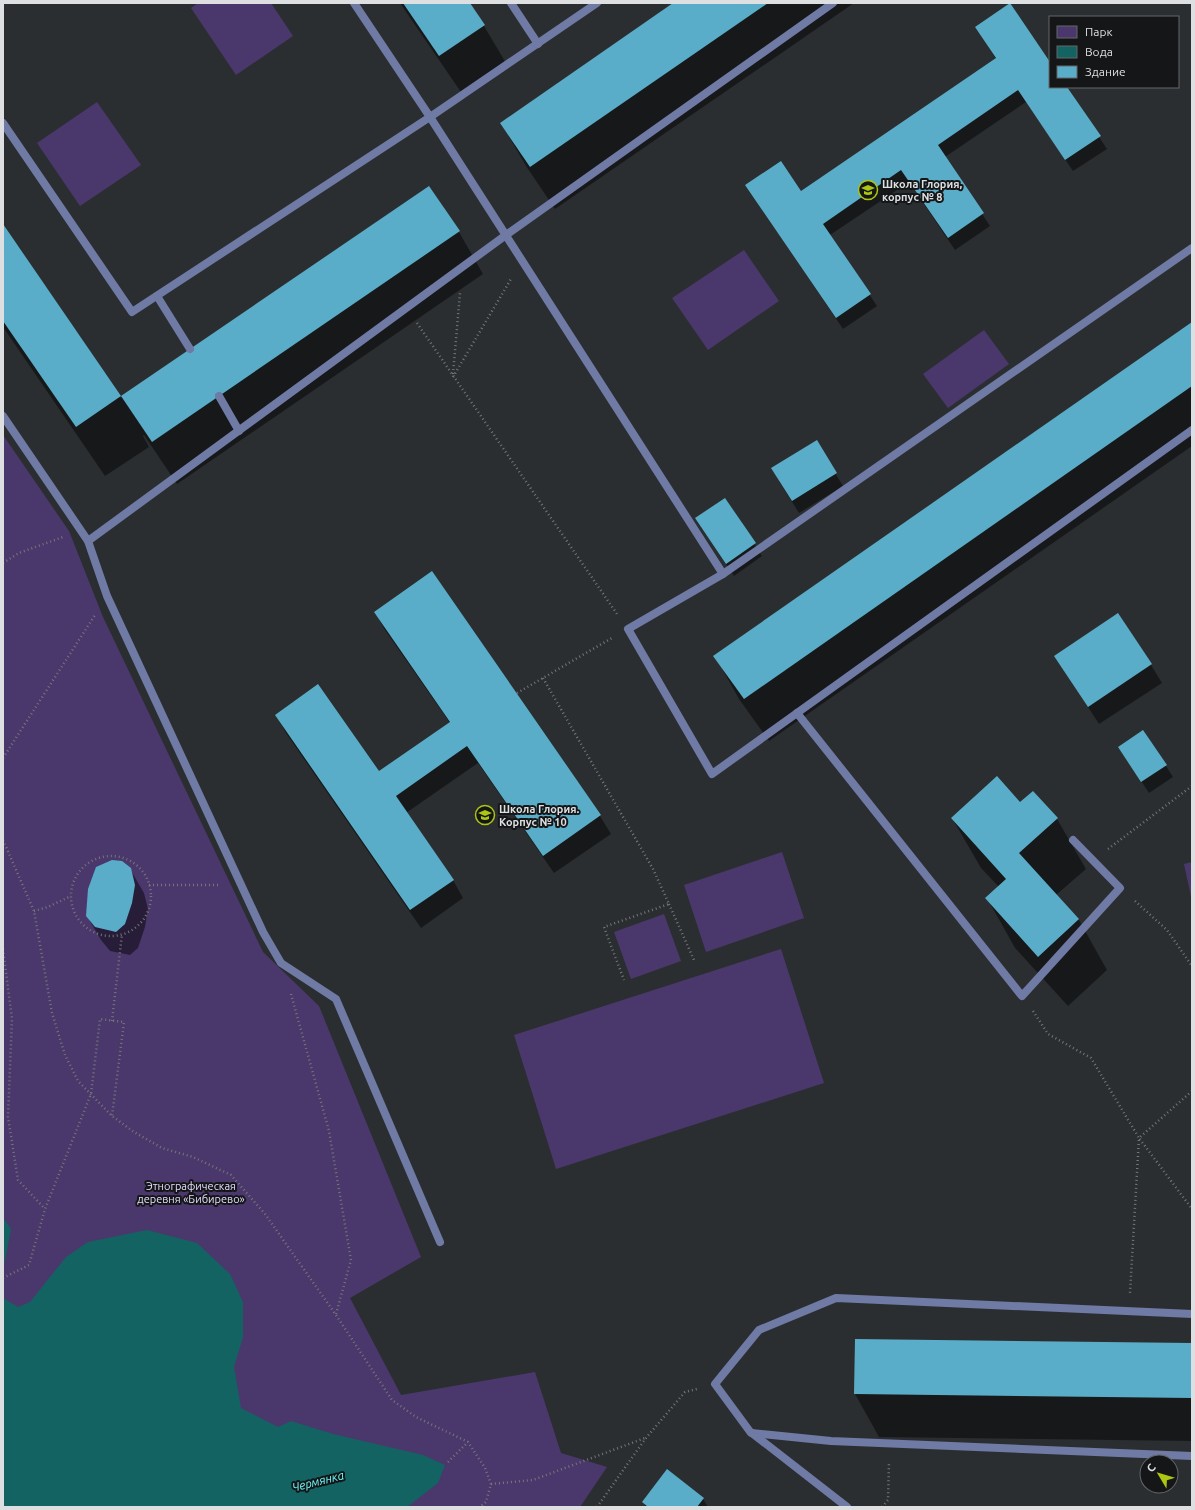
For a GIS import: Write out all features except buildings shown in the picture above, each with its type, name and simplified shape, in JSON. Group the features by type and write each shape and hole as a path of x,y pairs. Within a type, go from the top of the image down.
{"lane":[{"path":"354,3 430,117 723,574"},
{"path":"511,3 538,44"},
{"path":"3,123 132,312 430,117 597,3"},
{"path":"88,541 506,235 833,3"},
{"path":"1192,248 723,574 628,629 712,774 1192,430"},
{"path":"157,296 190,349"},
{"path":"219,396 239,431"},
{"path":"3,416 88,541 107,596 263,932 281,963 336,999 440,1242"},
{"path":"798,712 1022,996 1120,888 1073,840"},
{"path":"847,1507 751,1433 715,1384 759,1330 836,1298 1192,1314"},
{"path":"751,1433 831,1441 1192,1456"}],"path":[{"path":"453,377 522,260"},
{"path":"453,377 462,268"},
{"path":"407,308 453,377 628,629 517,693"},
{"path":"3,563 19,553 80,530"},
{"path":"3,758 107,596"},
{"path":"543,678 650,863 694,960"},
{"path":"1093,860 1192,786"},
{"path":"3,840 34,911 52,1013 65,1055 78,1081 112,1116 134,1132 162,1148 193,1157 231,1175 265,1214 336,1315 392,1400 416,1417 468,1442 485,1468 491,1484 486,1502 480,1507"},
{"path":"101,856 119,856 135,863 146,876 151,894 148,911 138,926 122,934 108,936 94,932 82,923 74,910 71,896 75,878 86,864 101,856"},
{"path":"149,885 221,885"},
{"path":"1120,888 1167,930 1192,966"},
{"path":"34,911 48,907 71,896"},
{"path":"624,980 604,926 669,904"},
{"path":"112,1021 122,934"},
{"path":"3,949 12,1019 8,1117 18,1180 45,1209"},
{"path":"281,963 292,996 329,1131 351,1260 336,1315"},
{"path":"1022,996 1048,1034 1091,1058 1139,1138 1192,1210"},
{"path":"3,1278 29,1266 45,1209 91,1094 100,1019 124,1022 112,1116"},
{"path":"1129,1312 1139,1138 1192,1091"},
{"path":"597,1507 646,1438 685,1392 715,1384"},
{"path":"491,1484 533,1480 646,1438"},
{"path":"448,1462 468,1442"},
{"path":"882,1507 888,1500 890,1443"}],"green space":[{"path":"198,3 271,3 293,36 236,75 191,8"},
{"path":"97,102 141,165 80,206 37,143"},
{"path":"744,250 779,301 708,350 672,298"},
{"path":"984,330 1009,364 948,408 923,374"},
{"name":"Этнографическая деревня «Бибирево»","path":"3,435 69,531 103,617 263,952 319,1006 421,1257 350,1298 401,1395 535,1372 561,1453 607,1467 580,1507 3,1507"},
{"path":"782,852 804,918 706,952 684,885"},
{"path":"1192,862 1192,901 1184,864"},
{"path":"664,914 681,961 631,979 614,932"},
{"path":"781,949 824,1083 556,1169 514,1035"}],"water":[{"path":"3,1218 11,1229 3,1270"},
{"name":"Чермянка","path":"147,1230 197,1243 230,1274 243,1302 243,1337 234,1367 241,1408 278,1427 291,1421 333,1434 423,1455 445,1465 438,1483 407,1507 3,1507 3,1298 18,1307 30,1302 66,1257 88,1242"}],"place":[{"name":"Школа Глория, корпус № 8","path":"868,190"},
{"name":"Школа Глория. Корпус № 10","path":"485,815"}]}
